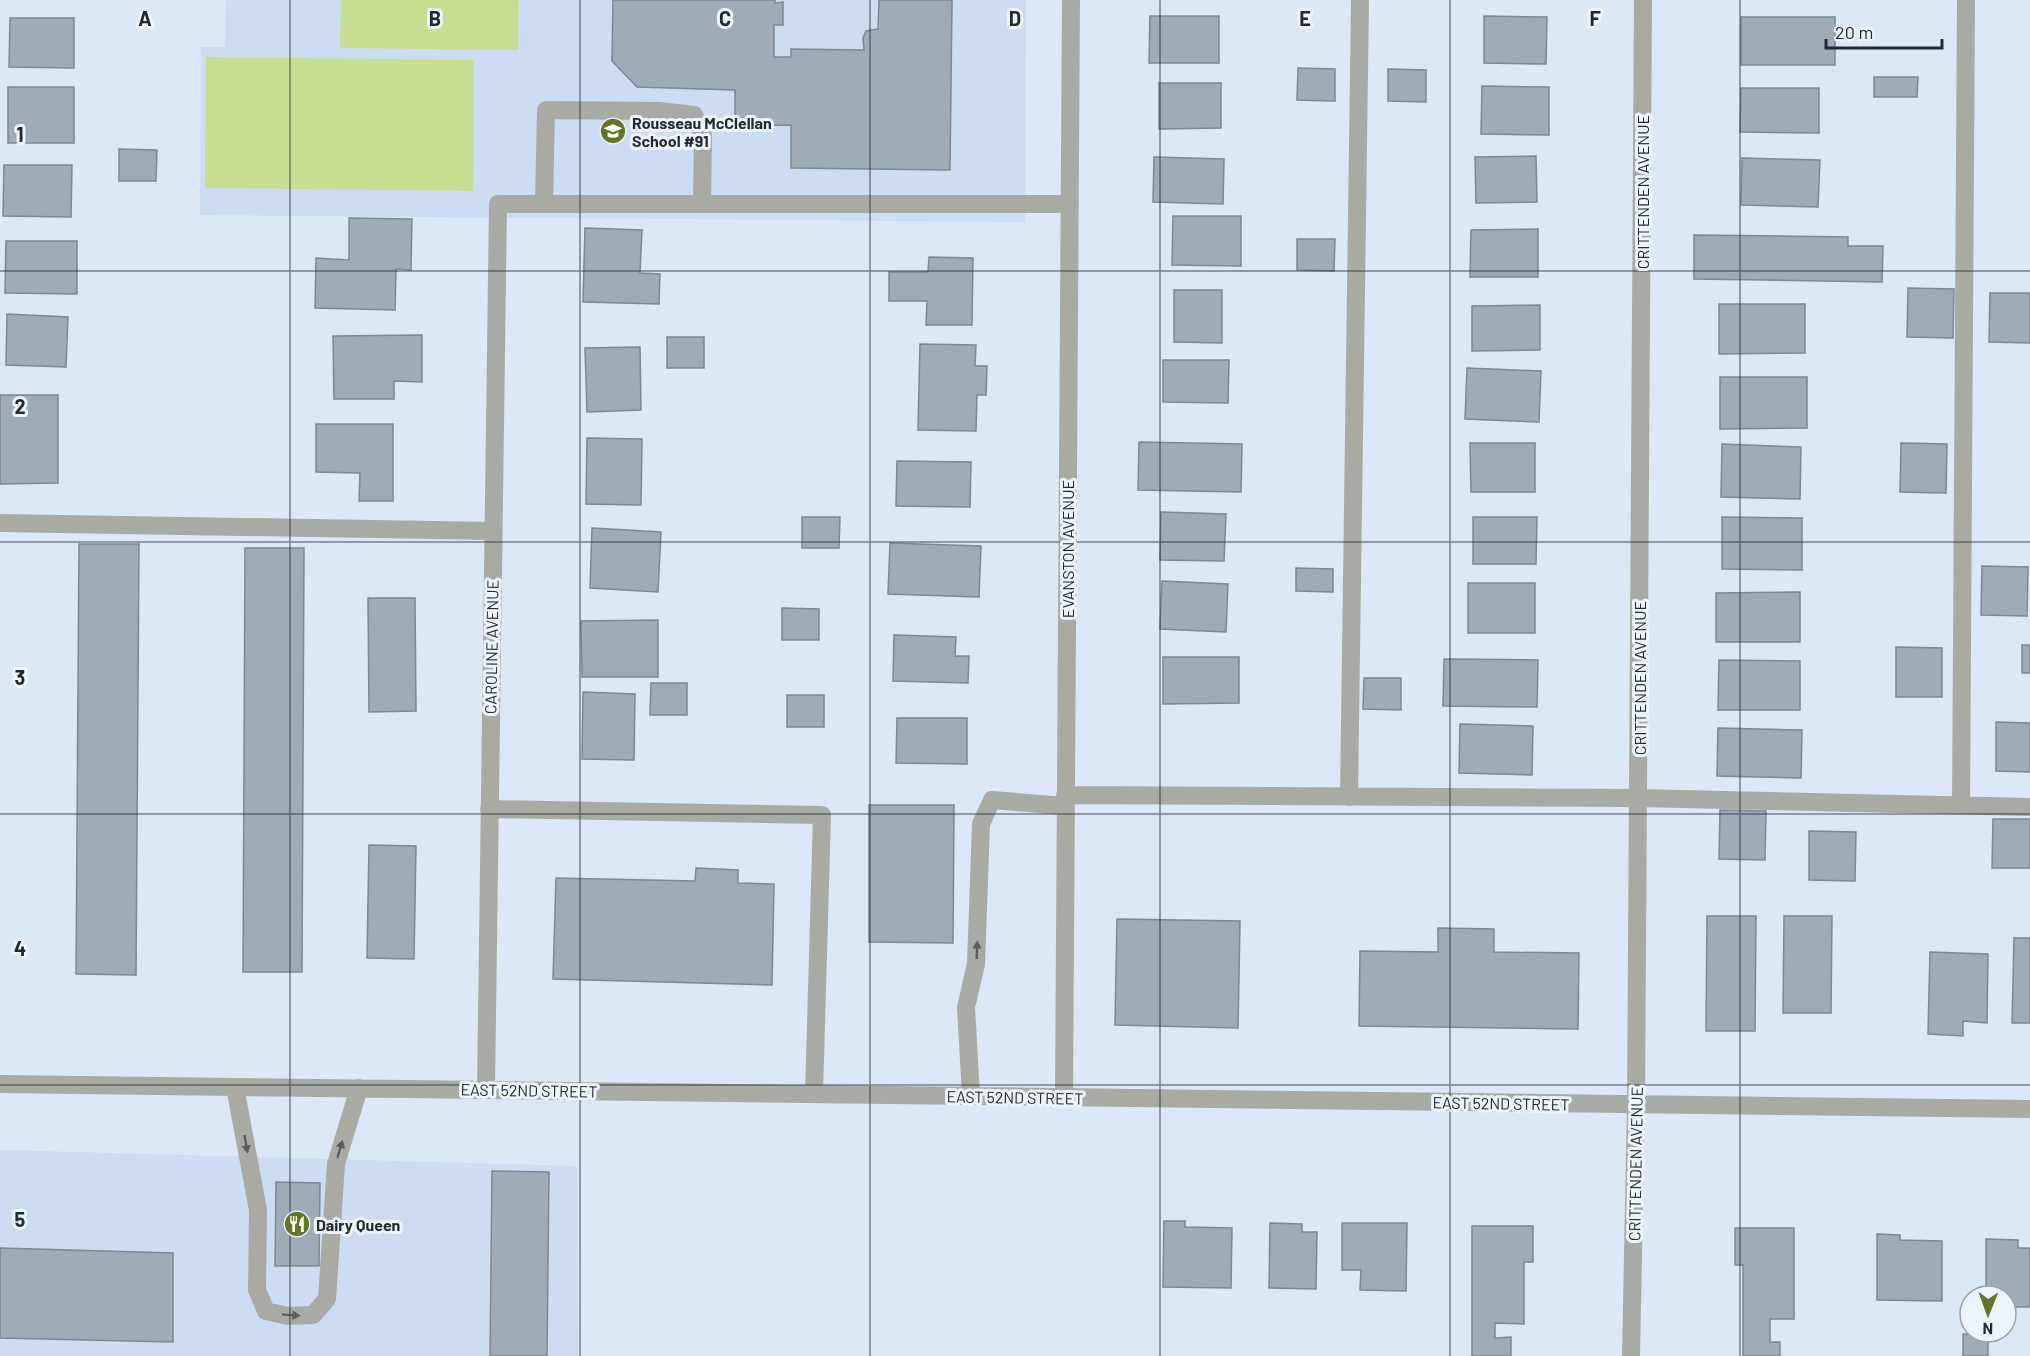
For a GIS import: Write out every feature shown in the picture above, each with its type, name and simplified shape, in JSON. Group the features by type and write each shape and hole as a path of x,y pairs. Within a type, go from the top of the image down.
{"street":[{"name":"EVANSTON AVENUE","path":"1064,1097 1071,0"},
{"path":"1349,796 1360,0"},
{"name":"CRITTENDEN AVENUE","path":"1631,1356 1636,1105 1643,0"},
{"path":"1960,805 1966,0"},
{"path":"702,204 703,135 694,115 659,111 546,110 544,204 702,204 1069,204"},
{"name":"CAROLINE AVENUE","path":"486,1089 498,204 544,204"},
{"path":"0,523 493,531"},
{"path":"971,1096 966,1007 976,964 981,824 992,800 1065,801 1349,796 1638,798 2030,807"},
{"path":"489,809 822,815 813,1094"},
{"name":"EAST 52ND STREET","path":"0,1084 2030,1109"},
{"path":"235,1087 258,1210 257,1290 266,1311 288,1316 313,1315 327,1299 336,1164 359,1088"}],"shaded area":[{"name":"Rousseau McClellan School #91","path":"226,0 1026,0 1025,222 200,215 201,47 225,47"},
{"path":"0,1150 577,1166 578,1356 0,1356"}],"green space":[{"path":"341,0 519,0 518,50 340,48"},
{"path":"206,57 474,60 473,191 205,188"}],"building":[{"path":"613,0 775,0 775,3 783,2 783,25 774,25 774,57 791,57 791,49 864,50 863,38 866,31 878,29 879,0 952,0 950,170 791,168 791,125 735,126 735,90 637,87 612,61"},
{"path":"1150,16 1219,16 1219,63 1149,63"},
{"path":"1484,16 1547,17 1546,64 1484,63"},
{"path":"1741,17 1835,17 1835,65 1741,65"},
{"path":"10,18 74,18 74,68 9,67"},
{"path":"1298,68 1335,69 1335,101 1297,100"},
{"path":"1388,69 1426,70 1426,102 1388,101"},
{"path":"1874,77 1918,77 1917,97 1874,97"},
{"path":"1159,83 1221,83 1221,128 1159,129"},
{"path":"1482,86 1549,87 1549,135 1481,134"},
{"path":"8,87 74,87 74,143 8,143"},
{"path":"1741,88 1819,88 1819,133 1740,132"},
{"path":"119,149 157,150 156,181 119,181"},
{"path":"1536,156 1537,202 1476,203 1475,157"},
{"path":"1154,157 1224,159 1223,204 1153,202"},
{"path":"1742,158 1820,160 1818,207 1741,205"},
{"path":"4,165 72,165 71,217 3,216"},
{"path":"1173,216 1241,216 1241,266 1172,265"},
{"path":"349,218 412,219 411,270 396,269 395,310 315,308 316,258 349,260"},
{"path":"585,228 642,230 640,273 660,274 659,304 583,302"},
{"path":"1538,229 1538,277 1470,277 1471,230"},
{"path":"1694,235 1848,237 1848,246 1883,246 1882,282 1694,279"},
{"path":"1297,239 1335,239 1334,271 1297,270"},
{"path":"6,241 77,241 77,294 5,293"},
{"path":"929,257 973,258 972,325 926,325 927,301 889,301 889,272 928,272"},
{"path":"1908,288 1954,289 1953,338 1907,337"},
{"path":"1174,290 1222,290 1222,343 1174,342"},
{"path":"1990,293 2030,293 2030,343 1989,342"},
{"path":"1719,304 1805,304 1805,353 1719,354"},
{"path":"1540,305 1540,350 1472,351 1472,306"},
{"path":"7,314 68,317 66,367 6,365"},
{"path":"422,335 422,382 394,381 394,399 334,399 333,336"},
{"path":"667,337 704,337 704,368 667,368"},
{"path":"920,344 976,345 975,366 987,366 986,395 977,395 976,431 918,430"},
{"path":"640,347 641,410 587,412 585,348"},
{"path":"1163,360 1229,360 1228,403 1163,402"},
{"path":"1467,368 1541,371 1539,422 1465,419"},
{"path":"1720,377 1807,377 1807,428 1720,429"},
{"path":"0,395 58,395 58,483 0,484"},
{"path":"316,424 393,424 393,501 359,501 360,473 316,472"},
{"path":"587,438 642,439 641,505 586,504"},
{"path":"1139,442 1242,444 1241,492 1138,490"},
{"path":"1470,443 1535,443 1535,492 1471,492"},
{"path":"1901,443 1947,444 1946,493 1900,492"},
{"path":"1722,444 1801,447 1800,499 1721,497"},
{"path":"897,461 971,462 970,507 896,506"},
{"path":"1161,512 1226,514 1224,561 1160,560"},
{"path":"802,517 840,517 839,548 802,548"},
{"path":"1473,517 1537,517 1536,564 1473,564"},
{"path":"1722,517 1802,518 1802,570 1722,569"},
{"path":"592,528 661,532 658,592 590,588"},
{"path":"890,543 981,546 979,597 888,594"},
{"path":"79,544 139,544 136,975 76,974"},
{"path":"245,548 304,548 302,972 243,972"},
{"path":"1982,566 2028,567 2027,616 1981,615"},
{"path":"1296,568 1333,569 1333,592 1296,591"},
{"path":"1162,581 1228,584 1226,632 1160,629"},
{"path":"1468,583 1535,583 1535,633 1468,633"},
{"path":"1800,592 1800,642 1716,642 1716,593"},
{"path":"368,598 415,598 416,711 369,712"},
{"path":"782,608 819,609 819,640 782,640"},
{"path":"658,620 658,677 582,677 581,621"},
{"path":"894,635 956,637 955,656 969,656 968,683 893,681"},
{"path":"2022,645 2030,645 2030,673 2022,673"},
{"path":"1896,647 1942,648 1942,697 1896,697"},
{"path":"1163,657 1239,657 1239,703 1163,704"},
{"path":"1444,659 1538,660 1537,707 1443,706"},
{"path":"1719,660 1800,661 1800,710 1718,710"},
{"path":"1364,678 1401,678 1401,710 1363,709"},
{"path":"651,683 687,683 687,715 650,715"},
{"path":"583,692 635,694 634,760 582,759"},
{"path":"787,695 824,695 824,727 787,727"},
{"path":"897,718 967,718 967,764 896,763"},
{"path":"1996,722 2030,723 2030,772 1996,771"},
{"path":"1460,724 1533,726 1532,775 1459,773"},
{"path":"1718,728 1802,730 1801,778 1717,776"},
{"path":"869,805 954,805 953,943 869,942"},
{"path":"1720,810 1766,811 1765,860 1719,859"},
{"path":"1993,819 2030,819 2030,868 1992,868"},
{"path":"1809,831 1856,832 1855,881 1809,880"},
{"path":"369,845 416,846 414,959 367,958"},
{"path":"696,868 738,870 738,883 774,884 772,985 553,979 556,878 695,881"},
{"path":"1707,916 1756,916 1755,1031 1706,1031"},
{"path":"1784,916 1832,916 1831,1013 1783,1013"},
{"path":"1117,919 1240,921 1238,1028 1115,1025"},
{"path":"1438,928 1494,929 1494,952 1579,953 1578,1029 1359,1026 1360,951 1438,952"},
{"path":"2014,938 2030,938 2030,1023 2012,1023"},
{"path":"1930,952 1988,954 1987,1023 1963,1021 1963,1036 1928,1034"},
{"path":"492,1171 549,1172 547,1356 490,1356"},
{"name":"Dairy Queen","path":"276,1182 320,1183 319,1266 275,1266"},
{"path":"1164,1221 1185,1221 1185,1227 1232,1228 1231,1288 1163,1287"},
{"path":"1270,1223 1302,1224 1302,1232 1317,1232 1316,1289 1269,1288"},
{"path":"1342,1223 1407,1223 1406,1291 1360,1290 1361,1270 1342,1270"},
{"path":"1472,1226 1533,1226 1533,1262 1524,1262 1524,1324 1495,1323 1495,1338 1511,1337 1511,1356 1472,1356"},
{"path":"1735,1228 1794,1228 1794,1319 1770,1319 1770,1342 1780,1342 1780,1356 1743,1356 1743,1265 1735,1265"},
{"path":"1877,1234 1900,1235 1900,1240 1942,1241 1942,1301 1877,1300"},
{"path":"1986,1239 2018,1240 2018,1248 2030,1248 2030,1307 2018,1307 2018,1284 1986,1284"},
{"path":"0,1248 173,1253 173,1342 0,1338"},
{"path":"1963,1344 1988,1344 1988,1356 1963,1356"}],"place":[{"name":"Rousseau McClellan School #91","path":"613,131"},
{"name":"Dairy Queen","path":"297,1224"}]}
